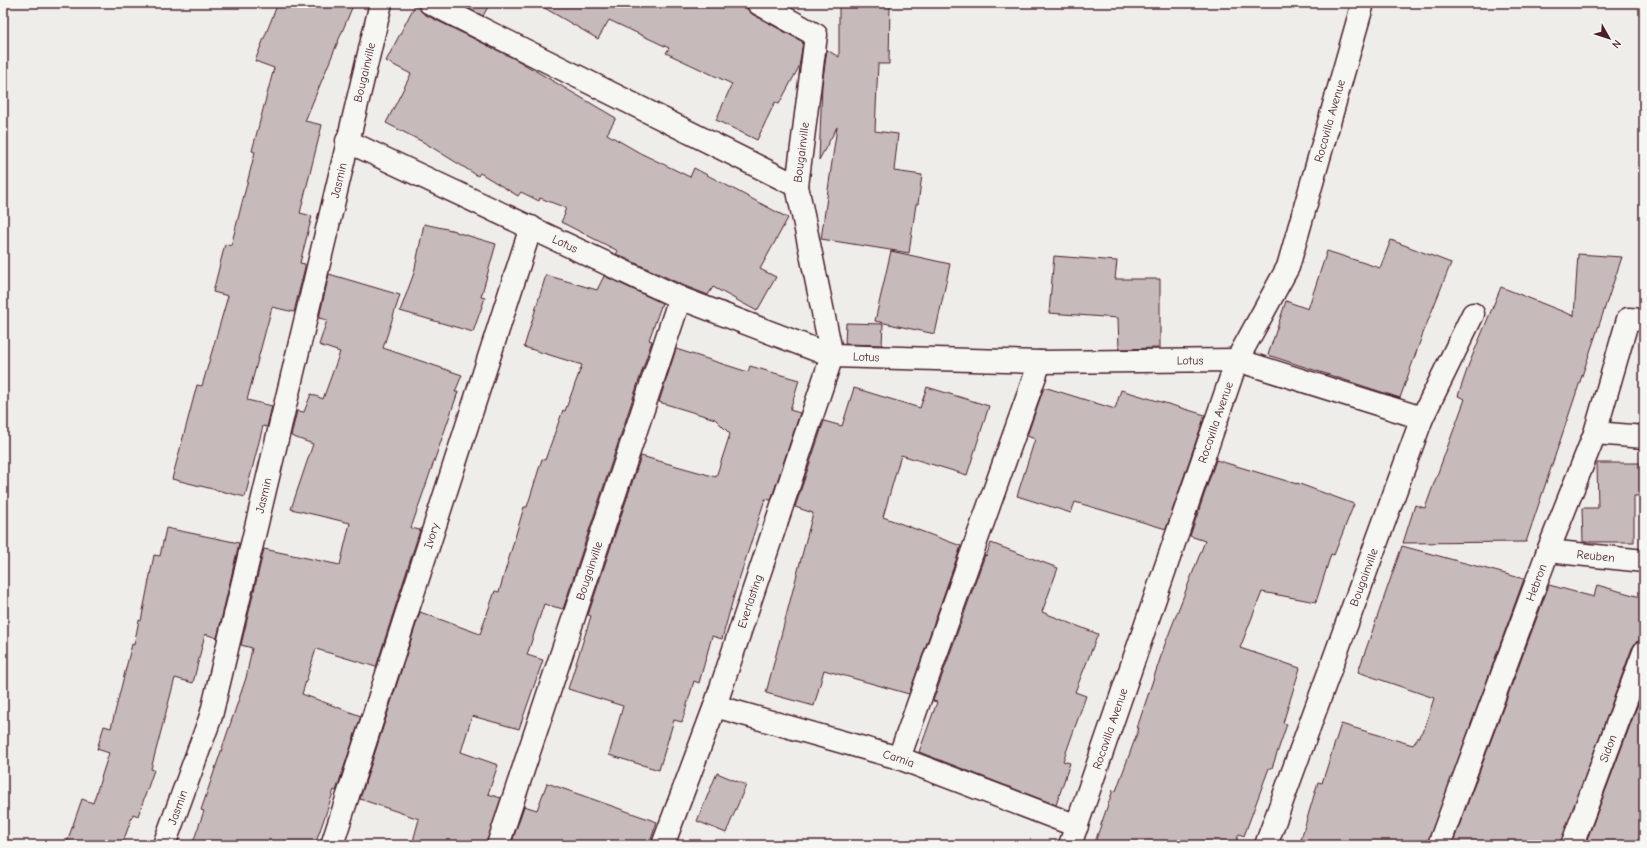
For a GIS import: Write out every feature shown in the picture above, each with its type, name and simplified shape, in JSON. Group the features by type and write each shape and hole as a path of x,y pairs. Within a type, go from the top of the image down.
{"street":[{"name":"Bougainville","path":"347,141 381,3"},
{"path":"430,3 797,186"},
{"name":"Bougainville","path":"758,3 816,35 797,186 832,356"},
{"name":"Rocavilla Avenue","path":"1074,836 1237,360 1288,267 1363,3"},
{"name":"Lotus","path":"347,141 680,298 832,356 1040,362 1237,360 1422,418"},
{"name":"Jasmin","path":"164,845 211,716 347,141"},
{"name":"Ivory","path":"332,845 531,227"},
{"name":"Bougainville","path":"498,845 680,298"},
{"name":"Bougainville","path":"1266,845 1422,418 1473,314"},
{"name":"Hebron","path":"1439,845 1548,551 1595,433 1636,320"},
{"name":"Everlasting","path":"663,845 715,706 832,356"},
{"path":"899,758 1040,362"},
{"path":"1595,433 1644,437"},
{"name":"Reuben","path":"1548,551 1644,561"},
{"name":"Sidon","path":"1572,845 1644,652"},
{"name":"Camia","path":"715,706 899,758 1074,836"}],"building":[{"path":"278,3 354,3 305,121 322,125 300,213 312,216 300,263 305,264 305,267 294,312 272,307 247,400 272,406 267,427 263,426 245,497 172,479 197,385 202,386 228,296 213,292 225,244 231,246 255,152 252,151 274,68 255,61"},
{"path":"416,3 418,3 420,10 424,14 517,60 616,118 607,134 640,153 690,177 694,168 788,218 760,269 776,277 757,311 713,287 708,295 616,254 618,251 561,222 566,208 540,198 539,201 521,192 518,196 480,173 478,176 425,143 386,123 411,74 386,61"},
{"path":"458,3 490,3 483,16"},
{"path":"536,3 746,3 747,9 752,14 803,42 799,67 779,104 775,102 757,140 716,120 732,84 666,53 669,48 609,20 598,39"},
{"path":"839,3 890,3 889,64 878,64 875,131 898,134 894,171 922,175 909,253 821,239 837,127 819,160 822,85 827,50 839,57"},
{"path":"424,224 456,231 496,244 481,297 485,298 473,332 400,311 414,273"},
{"path":"1391,240 1451,263 1422,336 1400,398 1268,355 1286,301 1308,309 1327,251 1380,268"},
{"path":"891,251 950,264 935,334 875,321"},
{"path":"1578,254 1622,257 1526,542 1403,543 1415,505 1425,508 1465,399 1458,396 1469,364 1501,287 1574,316"},
{"path":"1054,256 1117,261 1115,279 1160,279 1160,348 1119,349 1118,318 1049,313"},
{"path":"329,274 400,295 383,348 462,375 455,392 458,392 411,528 420,530 376,667 316,649 302,694 361,716 336,791 334,790 315,845 192,845 204,811 201,810 246,678 252,648 241,645 264,549 340,565 350,523 291,509 313,444 291,436 297,411 304,412 311,394 323,399 340,352 319,345 327,320 319,318"},
{"path":"546,275 597,290 604,276 662,303 649,340 652,341 563,609 544,604 527,655 543,660 519,729 472,716 461,752 498,765 488,794 501,798 486,845 412,845 419,819 360,799 420,612 480,634 495,591 499,592 524,507 527,507 542,459 545,460 563,410 565,411 582,365 524,347"},
{"path":"846,323 883,324 882,345 845,344"},
{"path":"676,349 748,372 750,366 799,380 790,410 800,413 771,500 765,499 735,592 722,639 712,636 699,683 694,681 682,722 674,720 659,770 609,755 623,706 568,689 591,616 588,615 641,456 716,477 730,434 715,419 659,402"},
{"path":"927,387 989,406 967,475 901,455 883,517 961,546 909,694 824,670 814,706 766,693 813,513 795,507 824,421 842,426 854,388 920,408"},
{"path":"1044,387 1115,409 1121,390 1205,415 1166,529 1075,502 1071,513 1017,496 1035,439 1027,436"},
{"path":"1216,460 1297,483 1354,504 1334,555 1331,554 1316,602 1262,592 1240,648 1300,668 1283,723 1287,724 1272,768 1269,768 1244,836 1239,834 1235,845 1094,845 1113,790 1116,791 1139,728 1137,728 1165,644 1205,541 1190,536"},
{"path":"1597,463 1644,463 1644,496 1634,496 1634,542 1583,542 1582,508 1598,508"},
{"path":"166,528 239,543 217,638 205,634 193,683 175,678 151,769 154,770 138,816 133,814 122,845 66,845 82,799 93,803 109,753 97,749 104,726 111,728 132,644 134,645 139,620 141,621 154,555 160,556"},
{"path":"991,543 1058,568 1042,612 1098,634 1075,692 1086,696 1063,761 1070,763 1056,805 919,752 937,702 933,701 985,555 986,556"},
{"path":"1402,546 1524,579 1427,845 1321,845 1301,839 1318,782 1322,783 1341,724 1413,745 1425,727 1434,698 1358,672"},
{"path":"1549,585 1594,597 1597,585 1644,598 1644,640 1636,642 1632,648 1560,845 1452,845"},
{"path":"1644,688 1644,845 1585,845"},
{"path":"717,773 746,785 726,833 697,821"},
{"path":"547,783 657,822 649,845 511,845 524,806 537,810"}]}
